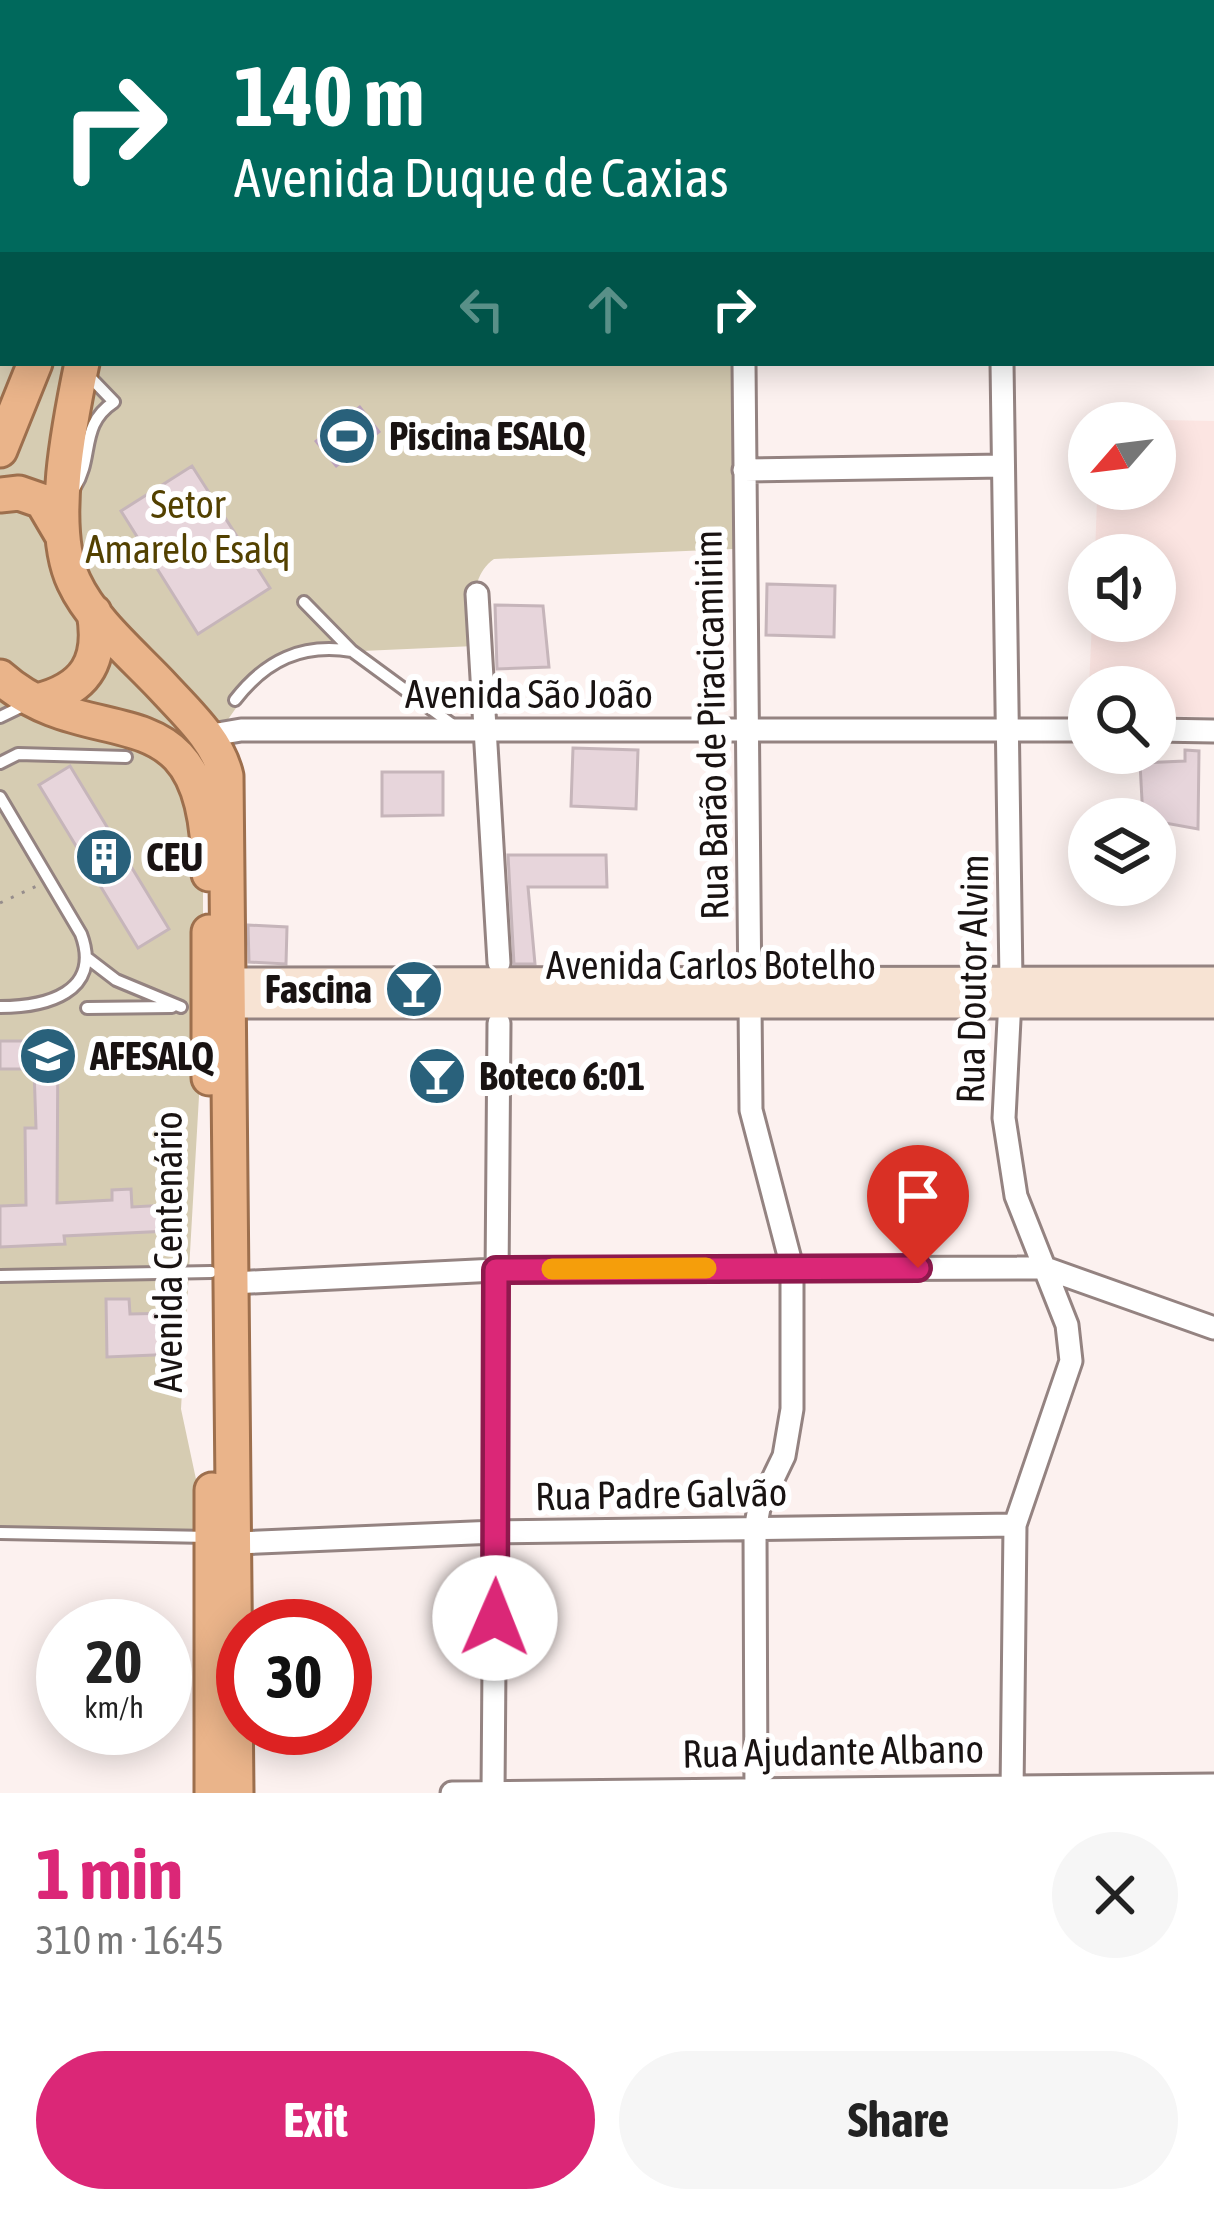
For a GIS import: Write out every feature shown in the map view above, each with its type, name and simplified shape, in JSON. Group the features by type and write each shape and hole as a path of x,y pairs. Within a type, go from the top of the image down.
{"highway":[{"path":"0,450 33,366"},
{"path":"62,543 81,366"},
{"path":"0,495 19,493 42,501 58,523 76,587 206,736 224,766 224,997"},
{"path":"38,701 70,691 88,674 98,642 94,612"},
{"path":"0,676 38,701 135,746"},
{"name":"Avenida Centenário","path":"135,746 180,759 205,807 224,997 224,1540 236,1793"},
{"name":"Avenida Centenário","path":"212,1793 224,1540"}],"main road":[{"name":"Avenida Carlos Botelho","path":"1011,993 1214,981"},
{"name":"Avenida Carlos Botelho","path":"224,997 1011,993 1214,1004"}],"street":[{"name":"Rua Barão de Piracicamirim","path":"744,366 754,1136 791,1268 793,1409 784,1456 759,1508 755,1530 756,1791"},
{"name":"Rua Doutor Alvim","path":"1003,366 1011,993 1004,1118 1016,1196 1067,1325 1071,1361 1015,1525 1012,1789"},
{"path":"744,470 1003,466"},
{"path":"477,594 489,729 499,963"},
{"name":"Avenida São João","path":"206,736 257,731 489,729 1068,730"},
{"path":"1176,730 1214,731"},
{"path":"224,766 238,739 257,731"},
{"path":"493,1792 499,1024"},
{"path":"221,1278 496,1270 1045,1268 1214,1328"},
{"name":"Rua Padre Galvão","path":"224,1540 1015,1525"},
{"name":"Rua Ajudante Albano","path":"452,1793 1214,1785"}],"lane":[{"path":"304,602 352,651 458,731"},
{"path":"235,700 250,682 290,653 352,651"},
{"path":"0,717 38,701"},
{"path":"0,763 18,754 135,746"},
{"path":"0,796 81,934 86,957 78,982 64,997 36,1007 0,1007"},
{"path":"86,957 116,980 182,1007 87,1008"},
{"path":"0,1276 221,1278"},
{"name":"Rua Padre Galvão","path":"0,1533 224,1540"}],"path":[{"path":"0,903 50,880"}],"shaded area":[{"name":"Piscina ESALQ","path":"360,405 381,432 336,468 314,441"},
{"path":"1176,420 1214,421 1214,717 1176,716 1176,666 1090,666 1091,642 1176,642 1176,534 1096,534 1097,510 1176,510"}],"green space":[{"name":"Setor Amarelo Esalq","path":"0,366 737,366 739,482 733,549 494,559 476,587 475,646 294,654 255,681 191,772 203,805 203,1027 181,1409 209,1540 0,1541"}],"building":[{"path":"192,466 270,588 198,634 121,511"},
{"path":"767,584 835,586 834,637 766,635"},
{"path":"495,605 543,606 549,667 497,669"},
{"path":"573,748 638,750 636,809 571,806"},
{"path":"1185,750 1199,751 1198,829 1176,825 1176,798 1142,798 1141,774 1176,774 1176,761 1185,761"},
{"name":"CEU","path":"70,766 169,929 138,948 39,785"},
{"path":"382,772 443,772 443,815 382,816"},
{"path":"508,855 606,855 607,887 528,887 535,964 514,964"},
{"path":"248,925 287,927 286,964 249,962"},
{"path":"33,1035 58,1035 57,1203 112,1200 112,1190 131,1189 132,1207 168,1205 169,1231 64,1236 65,1244 0,1247 0,1206 26,1205 25,1128 36,1128 34,1069 0,1069 0,1041 33,1041"},
{"path":"106,1299 129,1299 130,1314 176,1313 178,1354 107,1357"}],"slow traffic":[{"path":"552,1269 706,1268"}],"place":[{"name":"Piscina ESALQ","path":"347,436"},
{"name":"CEU","path":"104,857"},
{"name":"Fascina","path":"414,989"},
{"name":"AFESALQ","path":"48,1056"},
{"name":"Boteco 6:01","path":"437,1076"}],"route":[{"path":"495,1618 496,1270 918,1268"}]}
